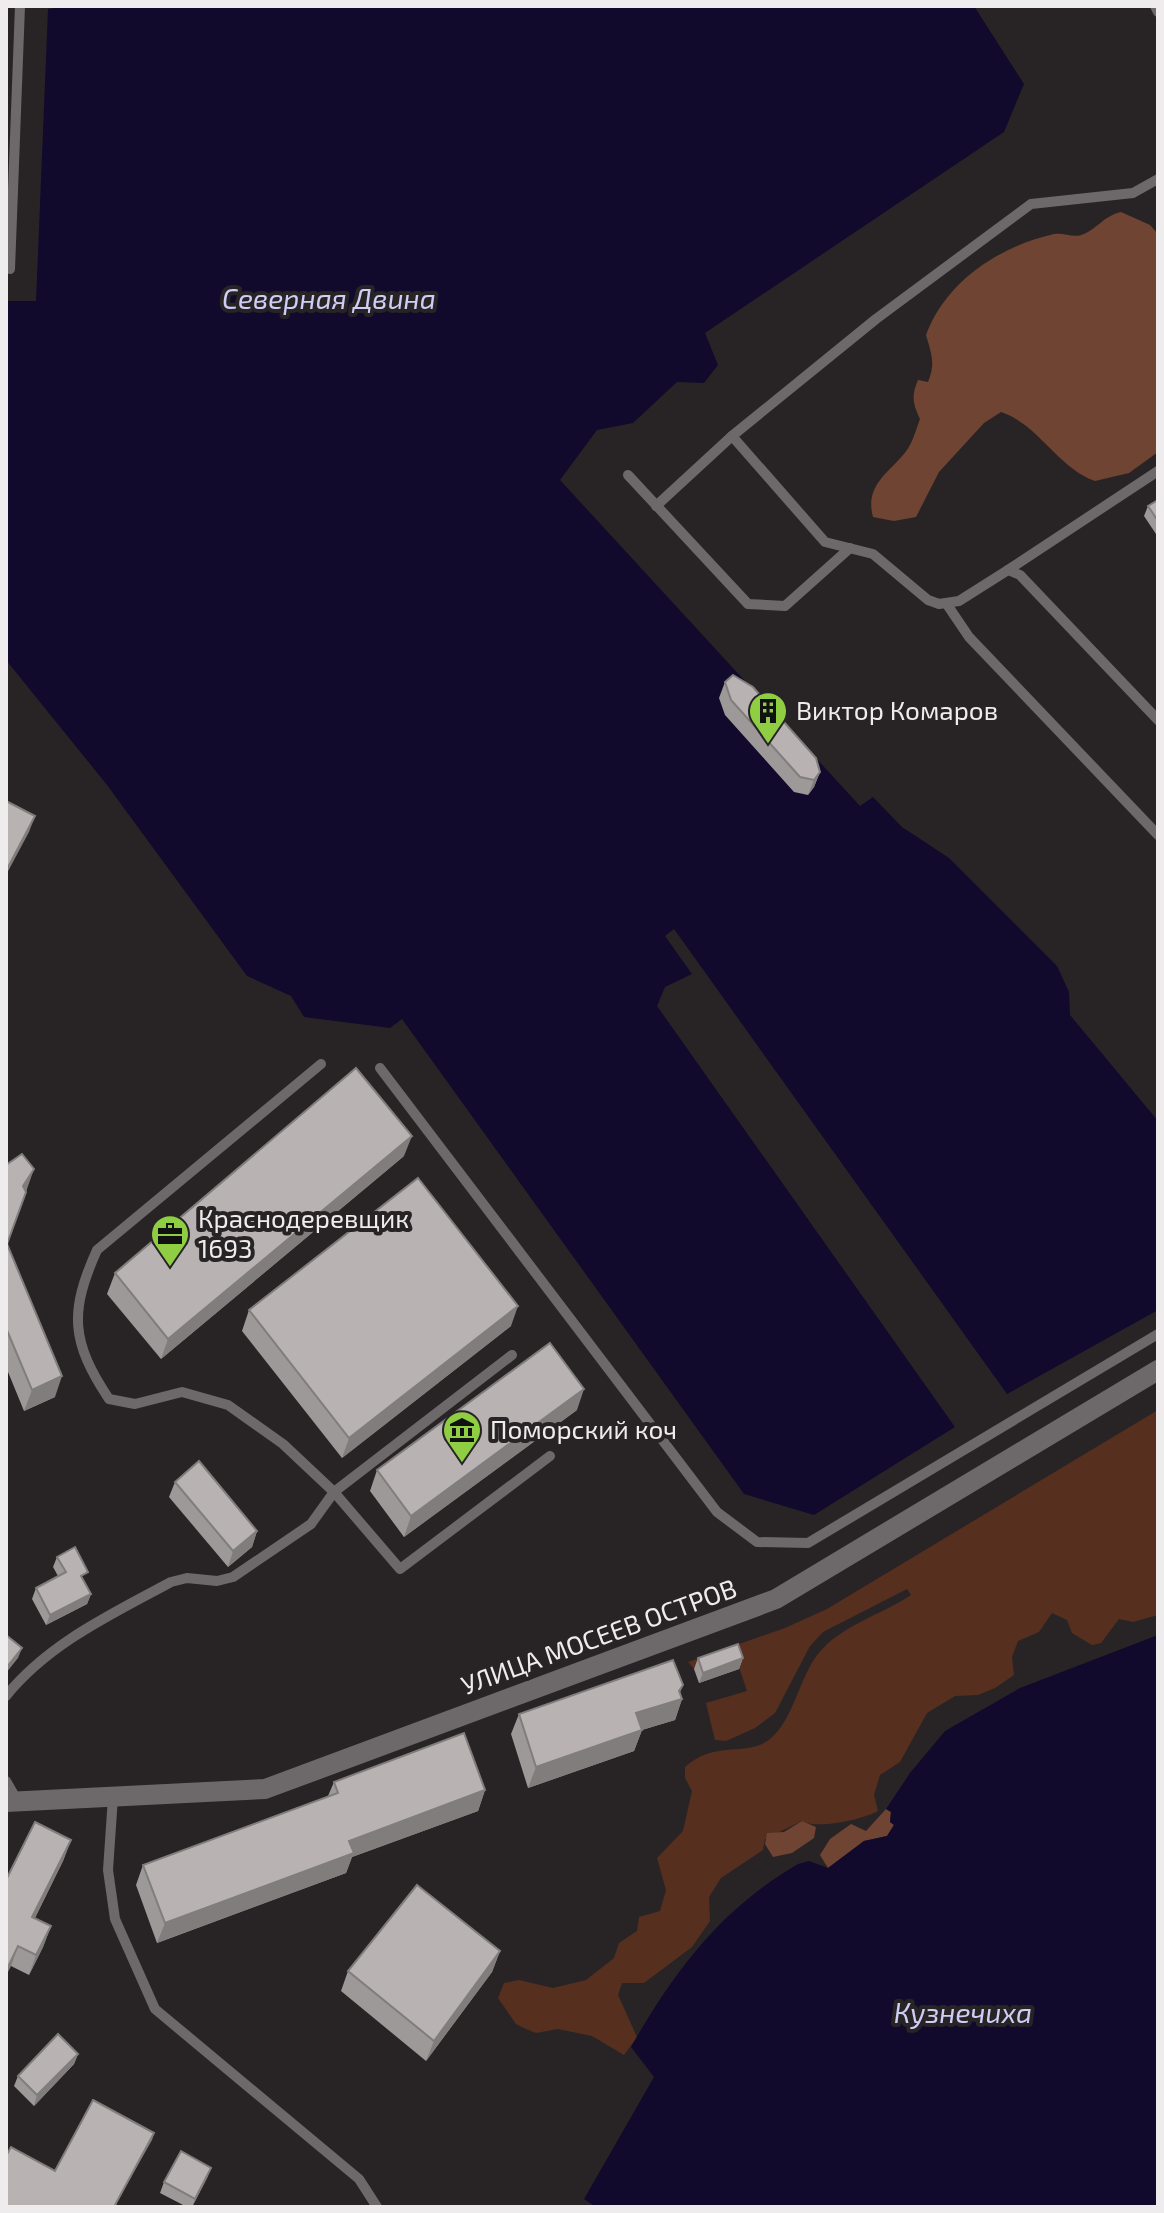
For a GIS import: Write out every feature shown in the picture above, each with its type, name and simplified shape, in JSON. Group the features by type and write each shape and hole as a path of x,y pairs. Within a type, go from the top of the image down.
{"street":[{"name":"УЛИЦА МОСЕЕВ ОСТРОВ","path":"11,1801 265,1789 776,1599 1158,1370"}],"lane":[{"path":"10,269 20,6"},
{"path":"1155,6 1158,12"},
{"path":"656,506 732,436 876,319 1031,204 1133,193 1158,179"},
{"path":"732,436 825,542 873,554 928,600 946,603 959,601 1158,471"},
{"path":"628,475 748,604 785,606 850,548"},
{"path":"1008,570 1020,575 1158,720"},
{"path":"946,603 969,637 1158,835"},
{"path":"321,1064 97,1250 80,1287 78,1336 88,1367 109,1399 135,1404 182,1392 228,1405 283,1444 334,1492 400,1569 550,1456"},
{"path":"380,1068 717,1512 757,1542 808,1543 1158,1334"},
{"path":"6,1696 27,1670 64,1642 171,1582 187,1578 217,1581 233,1577 311,1524 334,1492 512,1355"},
{"path":"6,1781 11,1801"},
{"path":"113,1797 108,1870 115,1919 155,2009 359,2179 377,2207"}],"shaded area":[{"path":"1121,212 1150,225 1158,234 1158,452 1129,473 1095,481 1070,466 1026,426 1001,412 984,423 939,472 916,517 894,521 873,517 872,496 876,487 907,450 920,419 914,404 914,391 918,380 928,382 932,364 926,335 947,298 977,269 1014,247 1054,234 1080,235"},
{"path":"1158,1410 1158,1615 1133,1622 1119,1619 1101,1643 1092,1645 1072,1633 1067,1620 1052,1613 1039,1632 1018,1641 1012,1657 1014,1675 978,1695 955,1696 927,1713 900,1762 880,1775 874,1795 878,1811 829,1824 802,1821 765,1839 763,1850 721,1878 709,1897 710,1921 692,1947 644,1983 622,1983 618,1995 637,2037 624,2055 592,2036 558,2029 536,2033 516,2024 498,1998 504,1983 519,1980 553,1988 586,1980 614,1958 619,1943 637,1931 639,1917 660,1911 666,1890 657,1858 683,1831 692,1791 685,1778 685,1767 708,1753 761,1745 770,1739 785,1721 812,1663 827,1644 849,1628 911,1595 907,1589 823,1632 810,1646 775,1713 755,1728 726,1741 715,1740 706,1703 747,1691 735,1655 694,1669 688,1662 785,1628 827,1609"},
{"path":"886,1809 891,1812 890,1822 894,1825 887,1836 864,1841 828,1868 820,1855 830,1839 851,1824 866,1831"},
{"path":"802,1821 816,1827 814,1838 792,1853 773,1857 765,1844 767,1833 784,1832"}],"water":[{"name":"Северная Двина","path":"67,6 974,6 1024,84 1004,132 705,333 718,365 704,383 677,382 633,423 597,430 560,480 860,806 873,797 902,827 949,858 1057,966 1069,992 1070,1015 1158,1121 1158,1310 1007,1394 674,929 665,936 692,974 665,987 657,1006 955,1427 814,1515 744,1494 402,1019 390,1028 304,1017 291,996 247,976 107,785 6,660 6,301 36,301 48,9"},
{"name":"Кузнечиха","path":"1158,1635 1158,2207 596,2207 584,2199 654,2077 631,2047 683,1967 723,1921 771,1881 798,1864 809,1861 828,1868 864,1841 887,1836 894,1825 890,1822 891,1812 886,1809 910,1773 945,1731 1020,1688"}],"building":[{"path":"1158,500 1158,521 1148,506"},
{"path":"733,675 753,687 816,758 820,772 814,780 800,777 731,700 725,682"},
{"path":"6,801 35,816 6,871"},
{"path":"356,1068 412,1136 168,1339 115,1273"},
{"path":"22,1154 34,1169 23,1186 26,1192 7,1244 62,1376 32,1390 6,1328 6,1165"},
{"path":"418,1178 518,1306 349,1438 249,1310"},
{"path":"550,1343 584,1389 411,1516 377,1470"},
{"path":"199,1461 257,1531 233,1551 175,1482"},
{"path":"75,1547 88,1572 81,1576 91,1594 50,1615 36,1588 66,1572 57,1557"},
{"path":"6,1635 22,1648 6,1668"},
{"path":"738,1644 743,1658 703,1673 698,1658"},
{"path":"673,1660 683,1685 679,1691 682,1699 636,1713 642,1730 536,1767 519,1714"},
{"path":"464,1733 485,1790 349,1841 354,1853 165,1923 143,1865 338,1793 334,1782"},
{"path":"35,1822 71,1840 32,1917 51,1926 36,1955 18,1946 6,1971 6,1880"},
{"path":"417,1885 500,1951 434,2041 348,1971"},
{"path":"58,2034 78,2054 37,2095 18,2076"},
{"path":"93,2100 154,2133 115,2205 119,2207 6,2207 6,2156 11,2147 55,2171"},
{"path":"181,2151 211,2168 195,2199 164,2182"}],"place":[{"name":"Виктор Комаров","path":"768,745"},
{"name":"Краснодеревщик 1693","path":"170,1268"},
{"name":"Поморский коч","path":"462,1464"}]}
